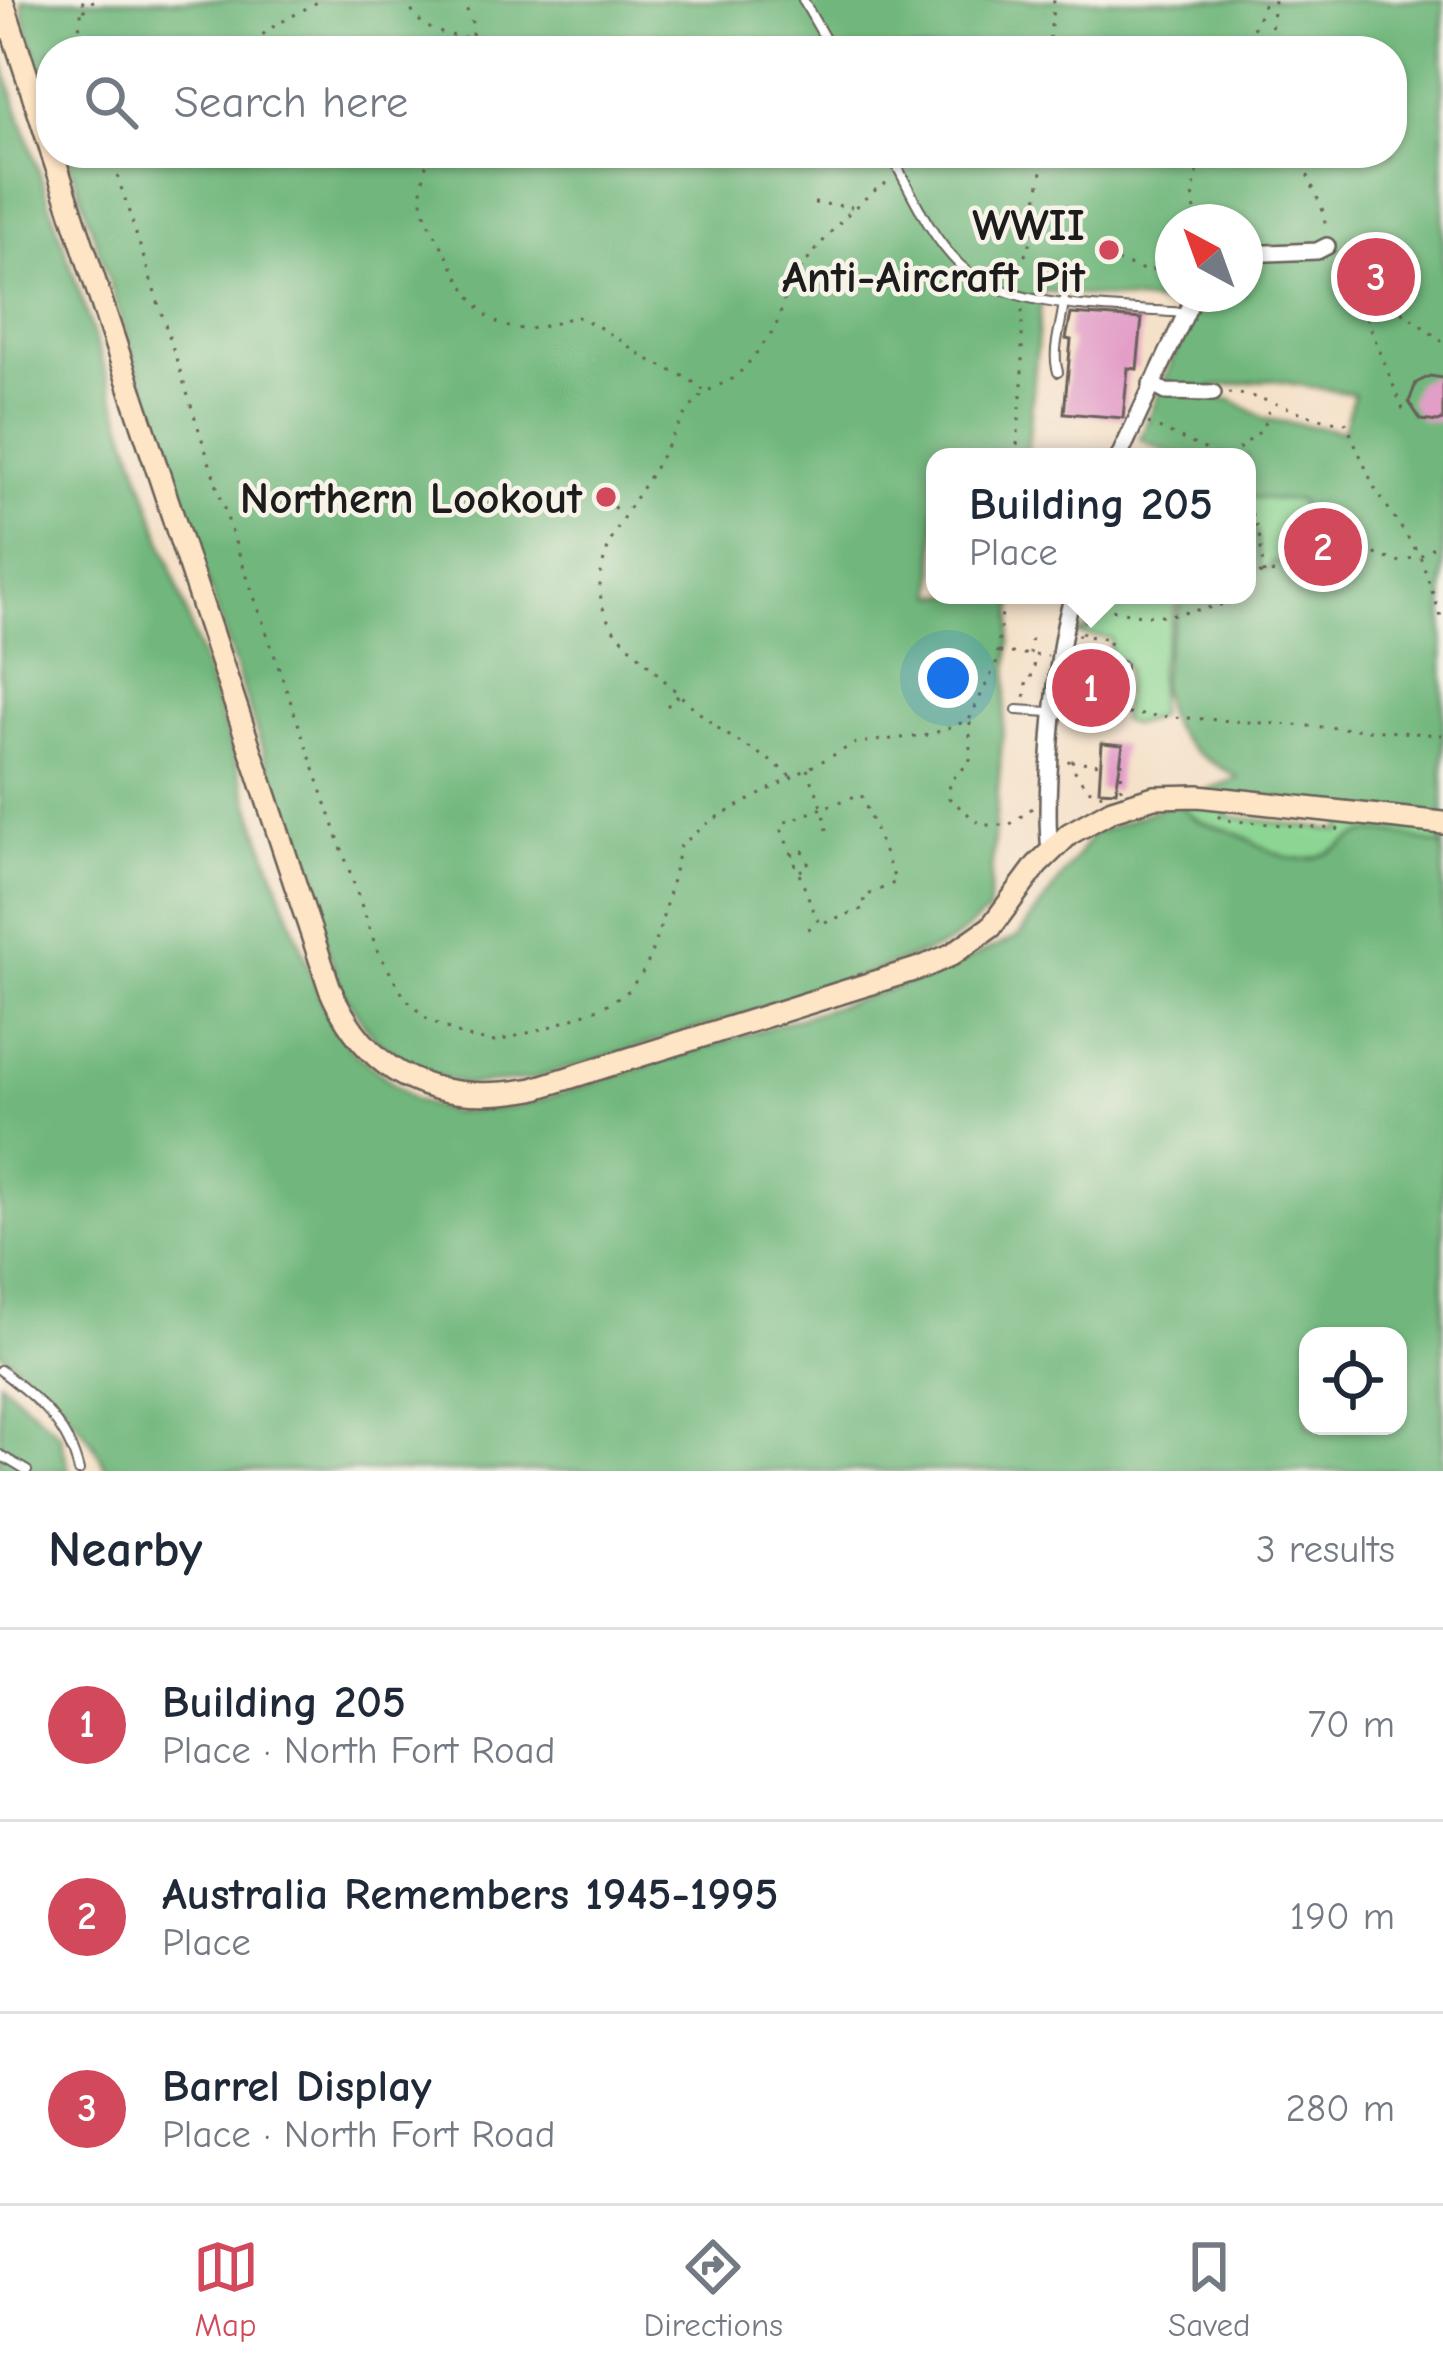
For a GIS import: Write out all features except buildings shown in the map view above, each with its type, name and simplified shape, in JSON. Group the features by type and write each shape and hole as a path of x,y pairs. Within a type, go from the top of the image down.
{"street":[{"path":"2,0 36,103"},
{"path":"58,168 330,988 361,1042 396,1072 452,1094 498,1095 532,1089 922,967 951,956 991,927 1050,849 1094,818 1154,797 1198,796 1443,823"},
{"path":"1263,253 1317,251 1327,246"},
{"path":"1123,448 1184,314"},
{"path":"1151,384 1166,392 1213,393"},
{"path":"1050,849 1047,802 1060,759 1056,714 1064,633 1073,604"}],"lane":[{"path":"803,0 823,36"},
{"path":"898,168 957,262 986,283 1022,297 1184,314"},
{"path":"1347,265 1381,296"},
{"path":"1058,372 1054,352 1061,337 1064,302"},
{"path":"1021,710 1110,718 1118,712 1121,666 1061,658"},
{"path":"0,1370 49,1409 63,1427 79,1471"},
{"path":"0,1455 27,1471"}],"path":[{"path":"76,36 83,0"},
{"path":"82,12 94,0"},
{"path":"261,36 321,0"},
{"path":"406,0 420,22 439,34 456,36"},
{"path":"460,0 471,12 472,36"},
{"path":"1050,36 1054,0"},
{"path":"1250,36 1265,0"},
{"path":"1270,36 1274,0"},
{"path":"115,168 235,542 366,921 405,998 448,1031 495,1042 553,1026 628,991 646,968 680,846 712,820 856,743 929,735 969,720 999,652 1003,604"},
{"path":"427,168 423,207 480,313 502,325 524,329 543,329 574,316 592,322 644,357 690,377 705,392"},
{"path":"986,283 1016,266 1029,250 1043,168"},
{"path":"1194,204 1198,168"},
{"path":"1304,168 1324,213 1327,246"},
{"path":"791,778 773,761 723,732 613,629 603,613 599,585 610,539 678,425 705,392 733,379 750,360 776,326 791,284 854,207 878,186 902,175"},
{"path":"814,203 854,207"},
{"path":"1117,261 1147,271 1155,269"},
{"path":"1347,265 1372,340 1404,412"},
{"path":"1381,296 1443,342"},
{"path":"1017,448 1022,297"},
{"path":"1213,393 1243,394 1317,420 1346,423 1374,487 1420,556 1443,623"},
{"path":"1237,448 1262,430 1270,405"},
{"path":"1136,418 1204,448"},
{"path":"606,497 622,516"},
{"path":"1256,524 1264,574"},
{"path":"1256,574 1277,576 1367,550 1397,562 1420,556 1443,540"},
{"path":"1313,567 1309,551 1319,547 1324,553"},
{"path":"1099,604 1125,614 1167,617 1222,604"},
{"path":"1079,650 1086,616"},
{"path":"1021,710 1028,676 1033,676 1032,632"},
{"path":"1064,633 1110,639 1108,649"},
{"path":"999,652 1061,658"},
{"path":"667,706 682,693"},
{"path":"1118,712 1443,735"},
{"path":"969,720 973,727 970,762 950,781 949,798 981,825 1009,825 1019,817"},
{"path":"1060,759 1101,764"},
{"path":"1060,759 1092,793 1100,796 1121,790"},
{"path":"807,769 827,830"},
{"path":"819,924 804,899 783,824 869,790"},
{"path":"808,929 862,909 866,905 863,897 896,882 861,794"},
{"path":"790,856 803,851 808,865 799,873"},
{"path":"862,909 865,916"}],"green space":[{"path":"22,0 1443,0 1443,831 1186,802 1184,808 1201,821 1290,858 1314,858 1370,832 1443,846 1443,1471 106,1471 75,1421 0,1352 0,55 265,849 323,1005 352,1051 413,1099 452,1113 518,1107 931,976 1019,936 1093,834 1238,778 1179,736 1162,698 1164,658 1181,604 1256,604 1256,533 1261,569 1271,569 1271,562 1306,560 1300,501 1256,498 1256,448 1159,448 1140,439 1192,312 1263,312 1263,204 1155,204 1155,303 1042,291 1028,448 926,448 926,604 1013,604 988,912 949,944 807,995 530,1080 465,1085 413,1068 372,1036 341,989 72,168 1407,168 1407,36 36,36 36,56","holes":["1270,380 1354,394 1343,431 1265,419 1232,400 1213,398 1212,387"]},
{"path":"1256,498 1300,500 1307,560 1272,562 1271,570 1261,570"},
{"path":"1077,604 1176,604 1159,665 1158,717 1132,725 1121,720 1127,669 1123,661 1109,658 1111,638 1069,633 1086,631 1087,616 1073,614"},
{"path":"1186,802 1228,805 1227,816 1340,831 1343,820 1443,831 1443,846 1370,833 1314,858 1290,858 1201,821 1184,808"},
{"path":"0,1381 60,1434 69,1471 0,1468"}],"place":[{"name":"WWII Anti-Aircraft Pit","path":"1109,250"},
{"name":"Barrel Display","path":"1376,277"},
{"name":"Northern Lookout","path":"606,497"},
{"name":"Australia Remembers 1945-1995","path":"1323,547"},
{"name":"Building 205","path":"1091,688"}]}
